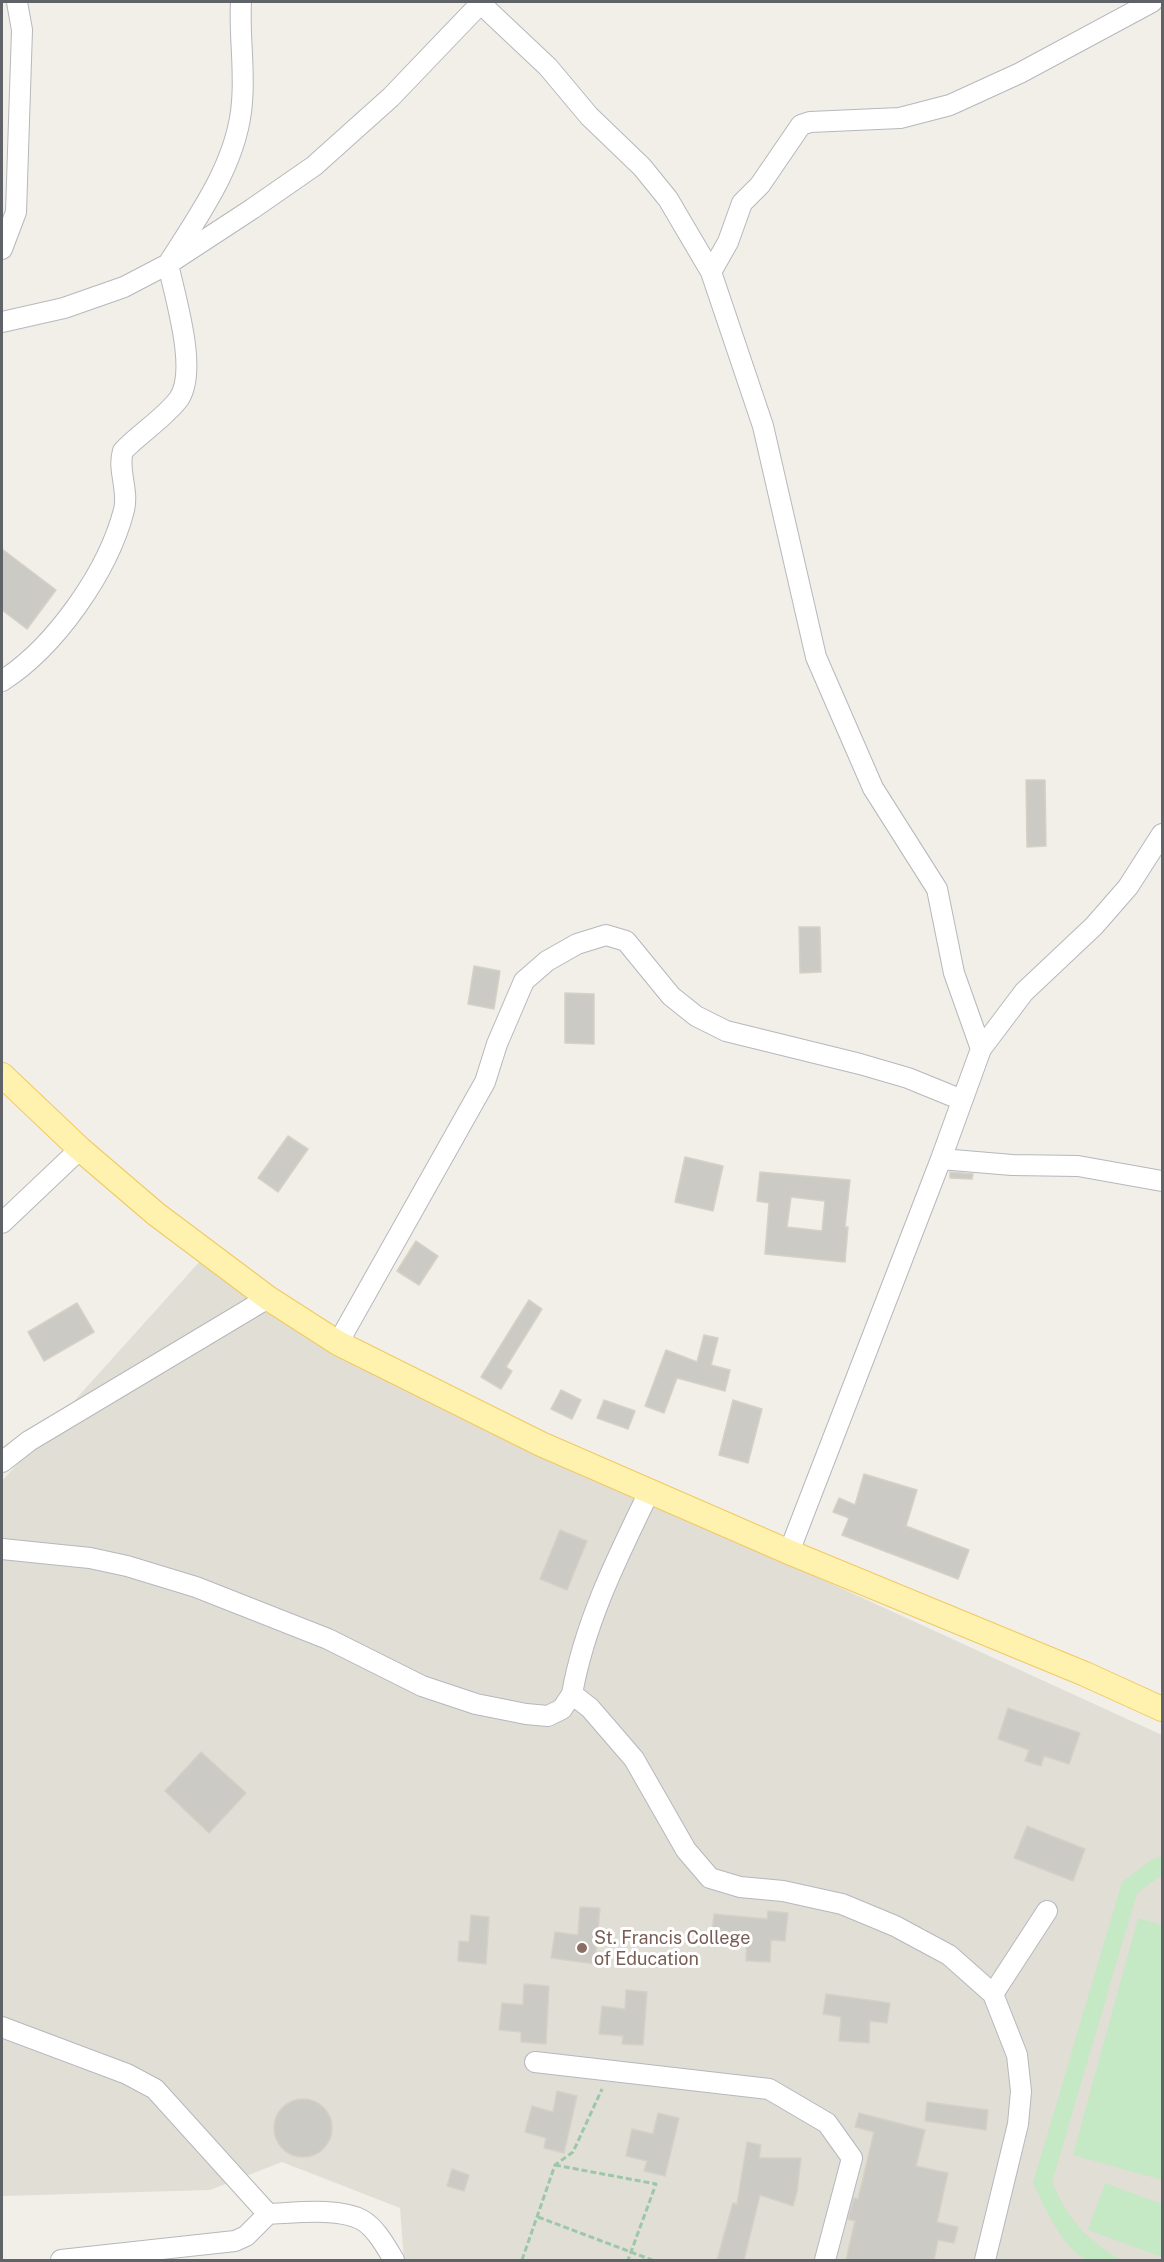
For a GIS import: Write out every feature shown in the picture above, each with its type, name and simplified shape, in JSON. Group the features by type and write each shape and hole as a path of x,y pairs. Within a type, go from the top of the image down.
{"main road":[{"path":"2,1075 80,1149 156,1214 268,1298 338,1343 541,1444 789,1552 1085,1674 1162,1709"}],"street":[{"path":"2,249 16,212 22,30 18,2"},
{"path":"2,681 27,662 88,590 113,542 124,511 127,491 120,460 123,451 163,416 179,399 186,385 181,326 168,264 209,198 233,145 242,105 244,66 239,34 241,2"},
{"path":"2,322 64,308 124,287 168,264 314,166 391,98 480,2 548,68 589,116 642,167 668,199 711,272 763,426 816,657 873,788 937,890 954,973 981,1049"},
{"path":"711,272 728,242 742,203 760,185 801,125 810,122 900,117 950,105 1020,73 1152,2"},
{"path":"789,1552 981,1049 1024,992 1095,926 1128,887 1162,834"},
{"path":"338,1343 481,1091 513,1002 524,981 547,961 577,944 606,935 626,941 671,996 696,1016 726,1031 908,1078 962,1100"},
{"path":"2,1222 80,1149"},
{"path":"940,1159 1012,1165 1078,1166 1162,1180"},
{"path":"2,1462 29,1441 268,1298"},
{"path":"2,1549 90,1558 127,1566 196,1587 328,1639 422,1686 476,1704 548,1716 562,1709 572,1694 578,1662 600,1592 650,1490"},
{"path":"572,1694 590,1708 634,1759 686,1850 710,1878 740,1887 783,1891 842,1904 895,1926 949,1955 993,1994 1017,2055 1021,2091 1018,2124 984,2260"},
{"path":"993,1994 1047,1911"},
{"path":"2,2027 127,2074 155,2089 268,2214"},
{"path":"535,2062 769,2089 827,2123 852,2158 825,2260"},
{"path":"61,2260 113,2258 235,2241 246,2236 268,2214 323,2211 362,2220 381,2239 394,2260"}],"path":[{"path":"522,2260 555,2165 573,2152 611,2071"},
{"path":"555,2165 656,2184 628,2260"},
{"path":"538,2217 652,2260"}],"shaded area":[{"name":"St. Francis College of Education","path":"202,1259 773,1557 1162,1735 1162,2260 404,2260 400,2208 282,2162 210,2190 2,2196 2,1481"}],"green space":[{"path":"1162,1856 1162,1875 1137,1893 1052,2182 1065,2208 1079,2227 1097,2244 1121,2260 1088,2260 1071,2248 1063,2238 1033,2183 1122,1882 1153,1859"},
{"path":"1138,1918 1162,1925 1162,2180 1073,2155"},
{"path":"1105,2183 1162,2204 1162,2257 1088,2230"}],"building":[{"path":"2,549 56,590 27,629 2,610"},
{"path":"1026,780 1045,780 1046,846 1027,847"},
{"path":"799,927 820,927 821,972 800,973"},
{"path":"474,966 500,971 494,1009 468,1004"},
{"path":"565,993 594,994 594,1044 565,1043"},
{"path":"288,1136 308,1149 278,1192 258,1178"},
{"path":"685,1157 723,1166 713,1211 675,1202"},
{"path":"760,1172 850,1180 845,1227 848,1227 845,1262 765,1254 769,1203 757,1201","holes":["791,1197 825,1201 822,1231 787,1227"]},
{"path":"950,1172 973,1174 972,1179 950,1178"},
{"path":"416,1241 438,1256 419,1285 397,1271"},
{"path":"529,1300 542,1309 506,1367 512,1371 501,1389 481,1377"},
{"path":"77,1303 94,1332 44,1361 28,1332"},
{"path":"704,1335 718,1338 711,1365 730,1370 725,1391 677,1378 664,1413 645,1406 666,1350 697,1362"},
{"path":"561,1390 581,1400 572,1419 551,1409"},
{"path":"604,1400 635,1411 628,1429 597,1418"},
{"path":"733,1400 762,1409 748,1463 719,1455"},
{"path":"864,1474 917,1490 906,1526 969,1550 958,1579 842,1535 849,1518 833,1512 839,1498 855,1505"},
{"path":"560,1530 587,1541 567,1590 540,1579"},
{"path":"1008,1708 1080,1733 1069,1764 1044,1756 1041,1766 1025,1761 1029,1750 998,1739"},
{"path":"201,1752 246,1793 209,1833 165,1791"},
{"path":"1027,1826 1085,1849 1073,1881 1014,1858"},
{"path":"580,1907 600,1908 595,1964 551,1958 555,1932 578,1935"},
{"path":"768,1911 788,1913 785,1941 771,1940 770,1962 746,1961 747,1938 712,1935 714,1914 767,1919"},
{"path":"471,1915 489,1917 486,1964 458,1961 459,1941 469,1942"},
{"path":"524,1984 549,1986 546,2044 521,2042 521,2032 499,2030 502,2003 523,2005"},
{"path":"626,1990 647,1992 643,2045 622,2044 623,2036 599,2034 602,2006 625,2009"},
{"path":"826,1994 890,2003 887,2023 870,2021 869,2043 839,2041 841,2017 823,2014"},
{"path":"557,2091 577,2096 564,2153 544,2148 546,2138 525,2132 532,2106 553,2112"},
{"path":"303,2099 314,2101 327,2112 332,2128 330,2139 319,2152 303,2157 292,2155 279,2144 274,2128 276,2117 287,2104"},
{"path":"927,2102 988,2110 986,2130 925,2121"},
{"path":"658,2113 679,2118 665,2176 644,2171 647,2161 626,2156 632,2129 653,2134"},
{"path":"859,2113 925,2130 916,2166 948,2173 937,2222 958,2227 954,2243 938,2240 934,2260 846,2260 855,2221 848,2219 854,2198 858,2199 874,2132 855,2127"},
{"path":"747,2142 761,2145 759,2158 801,2158 797,2192 793,2206 760,2195 744,2260 717,2260 733,2203 737,2204"},
{"path":"452,2169 469,2175 464,2191 447,2186"}],"place":[{"name":"St. Francis College of Education","path":"582,1948"}]}
